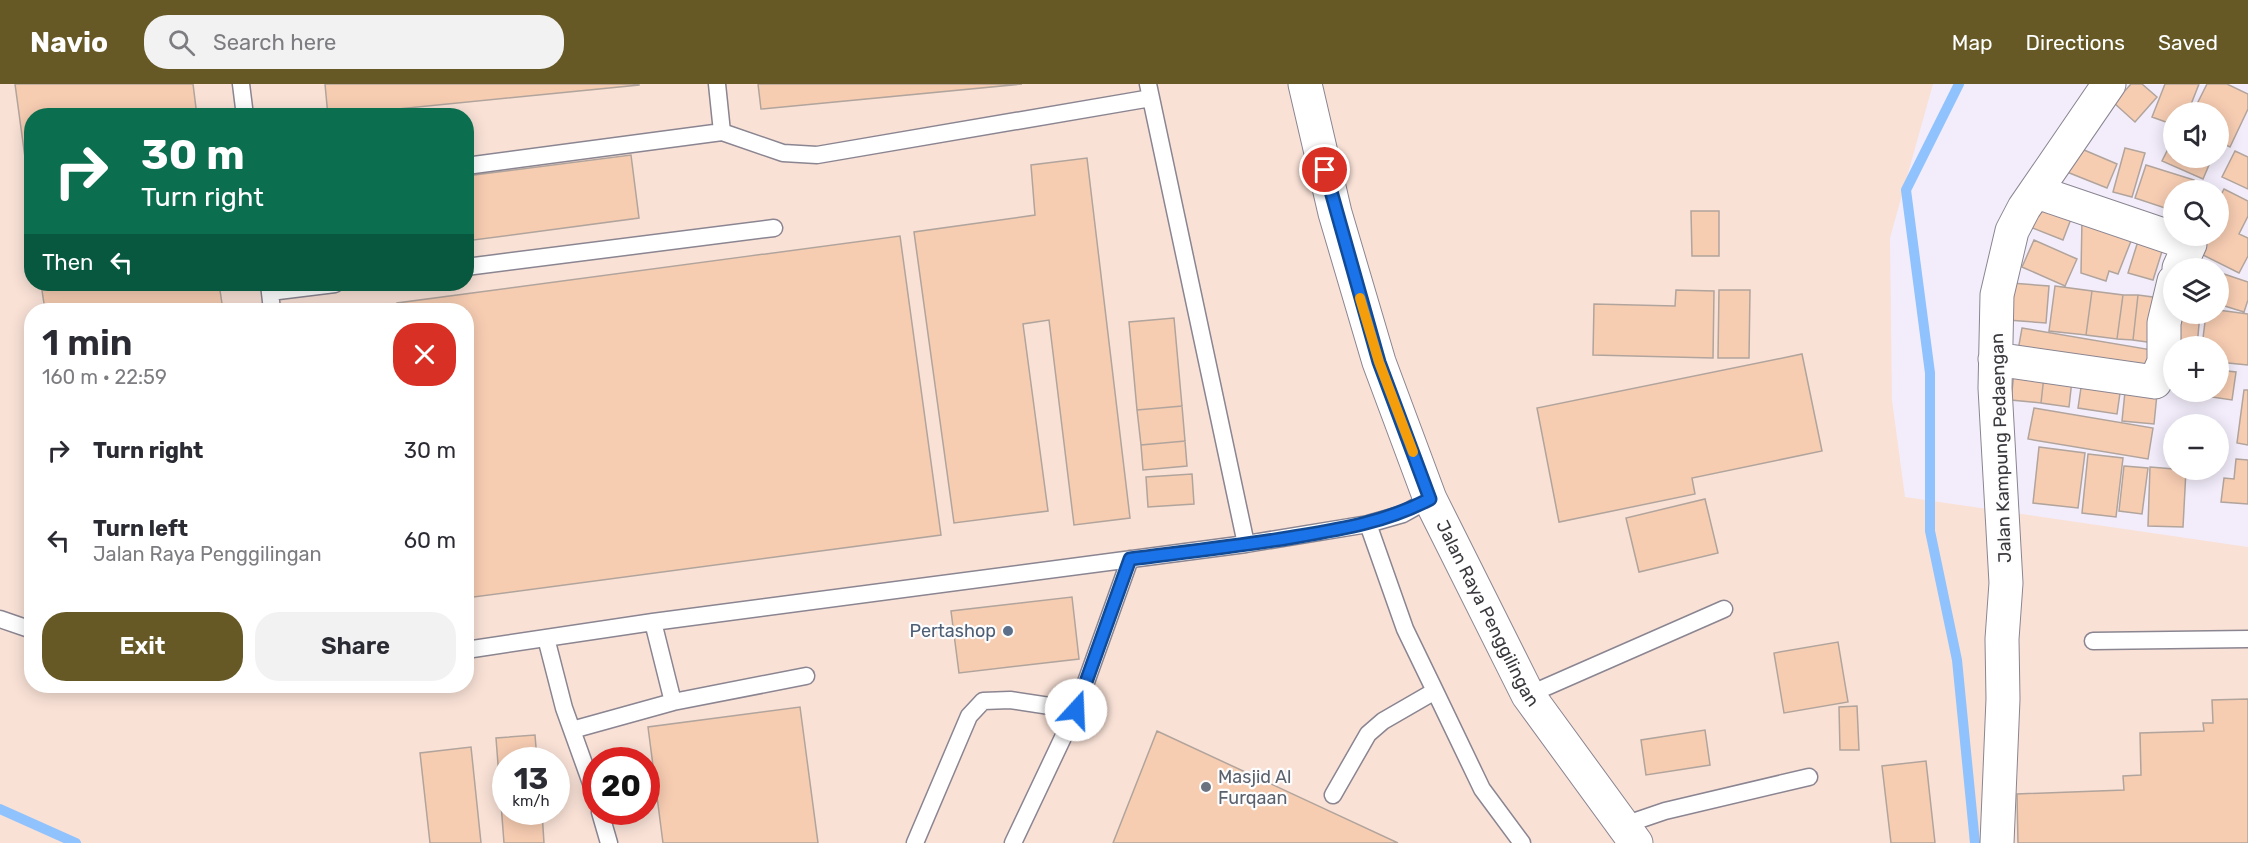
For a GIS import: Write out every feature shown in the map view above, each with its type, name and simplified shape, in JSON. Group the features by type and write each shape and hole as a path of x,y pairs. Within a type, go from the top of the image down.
{"street":[{"name":"Jalan Raya Penggilingan","path":"1305,84 1335,213 1379,362 1430,499 1528,695 1630,834"},
{"name":"Jalan Kampung Pedaengan","path":"1997,843 2003,699 2002,639 2006,583 1995,359 1996,295 2012,231 2024,208 2109,84"},
{"path":"2037,192 2190,244 2184,258"},
{"path":"1995,359 2155,382 2164,362 2164,324"}],"lane":[{"path":"241,84 244,108"},
{"path":"717,84 722,132"},
{"path":"474,165 722,132 783,153 817,155 1150,91 1246,544"},
{"path":"474,266 774,228"},
{"path":"474,649 653,622 1246,544 1368,525 1403,514 1430,499"},
{"path":"1368,525 1406,629 1482,789 1522,843"},
{"path":"1012,843 1076,710 1130,559"},
{"path":"1528,695 1724,609"},
{"path":"0,619 24,627"},
{"path":"653,622 673,702"},
{"path":"546,638 582,758"},
{"path":"2093,641 2248,639"},
{"path":"572,730 673,702 806,676"},
{"path":"1333,795 1368,734 1383,721 1435,691"},
{"path":"915,843 969,716 983,700 1010,700 1076,710"},
{"path":"1630,834 1665,811 1809,777"},
{"path":"604,825 609,843"}],"shaded area":[{"path":"0,84 1933,84 1890,238 1892,400 1905,497 2248,547 2248,843 0,843"}],"building":[{"path":"15,84 193,84 196,108 24,108 24,150"},
{"path":"325,84 639,84 408,108 327,108"},
{"path":"758,84 1022,84 761,109"},
{"path":"2131,84 2142,84 2157,97 2135,122 2114,103"},
{"path":"2165,84 2199,84 2192,102 2163,102 2163,121 2152,117"},
{"path":"2207,84 2227,84 2248,94 2248,109 2230,147 2229,102 2198,102"},
{"path":"2077,147 2117,164 2107,188 2067,172"},
{"path":"2125,148 2145,153 2132,197 2113,192"},
{"path":"2235,151 2248,157 2248,189 2222,177 2226,168 2229,168"},
{"path":"631,155 639,218 474,240 474,175"},
{"path":"1087,158 1130,518 1074,525 1049,320 1023,324 1048,511 954,523 914,232 1035,215 1031,165"},
{"path":"2146,165 2194,180 2163,180 2163,207 2135,198"},
{"path":"2178,168 2208,168 2203,179"},
{"path":"2229,192 2248,201 2248,216 2239,234 2248,238 2248,256 2239,273 2229,268 2229,258 2209,258 2193,250 2195,246 2229,246"},
{"path":"2033,204 2071,219 2063,240 2025,225"},
{"path":"1691,211 1719,211 1719,256 1692,256"},
{"path":"2082,219 2133,236 2118,274 2109,271 2106,281 2081,273"},
{"path":"900,236 941,535 474,597 474,303 397,303"},
{"path":"2139,238 2163,245 2153,280 2128,273"},
{"path":"2034,240 2077,259 2065,286 2022,267"},
{"path":"2229,276 2248,282 2248,300 2244,312 2229,307"},
{"path":"2011,283 2049,286 2046,323 2008,320"},
{"path":"2055,286 2092,291 2086,335 2049,331"},
{"path":"1676,290 1714,291 1713,358 1593,355 1594,304 1675,306"},
{"path":"1719,290 1750,290 1749,358 1718,358"},
{"path":"42,291 220,291 222,303 44,303"},
{"path":"2092,291 2123,295 2117,339 2086,335"},
{"path":"2123,295 2138,295 2133,340 2117,339"},
{"path":"2138,295 2160,298 2154,343 2133,340"},
{"path":"2229,311 2248,314 2248,365 2229,363 2229,336 2203,336 2205,324 2229,324"},
{"path":"1174,318 1182,406 1137,410 1129,322"},
{"path":"2175,324 2199,324 2198,336 2174,336"},
{"path":"2022,328 2158,351 2153,379 2017,356"},
{"path":"1802,354 1822,451 1692,478 1695,494 1559,522 1537,408"},
{"path":"2015,364 2045,367 2041,403 2011,400"},
{"path":"2045,367 2073,371 2069,407 2041,403"},
{"path":"2229,371 2236,372 2232,400 2229,400"},
{"path":"2083,374 2122,379 2117,414 2078,408"},
{"path":"2126,382 2158,384 2154,424 2122,421"},
{"path":"2244,390 2248,390 2248,445 2237,443"},
{"path":"1182,406 1185,441 1141,445 1137,410"},
{"path":"2034,408 2153,428 2148,459 2028,439"},
{"path":"1185,441 1187,466 1143,470 1141,445"},
{"path":"2039,447 2085,453 2078,508 2033,503"},
{"path":"2088,454 2123,458 2116,517 2082,513"},
{"path":"2236,459 2248,460 2248,504 2221,502 2224,480 2234,479"},
{"path":"2124,466 2148,468 2142,514 2119,511"},
{"path":"2150,467 2163,468 2163,480 2185,480 2183,527 2148,526"},
{"path":"1192,474 1194,504 1148,507 1146,477"},
{"path":"1705,499 1718,553 1639,572 1626,518"},
{"path":"1072,597 1079,659 959,673 951,611"},
{"path":"1838,642 1848,702 1784,713 1774,653"},
{"path":"2248,699 2248,843 2018,843 2017,794 2124,790 2123,776 2141,775 2140,733 2204,731 2203,723 2213,723 2212,700"},
{"path":"1857,706 1859,750 1840,750 1839,707"},
{"path":"800,707 818,843 663,843 660,820 660,747 651,747 648,727"},
{"path":"1705,730 1710,765 1646,775 1641,740"},
{"name":"Masjid Al Furqaan","path":"1157,731 1398,843 1113,843"},
{"path":"535,735 536,747 497,747 496,738"},
{"path":"471,747 481,843 430,843 420,753"},
{"path":"1926,761 1935,843 1891,843 1882,766"},
{"path":"503,825 543,825 544,843 504,843"}],"waterway":[{"path":"1959,84 1906,190 1930,373 1930,531 1957,660 1975,843"},
{"path":"0,809 76,843"}],"slow traffic":[{"path":"1360,298 1379,362 1413,452"}],"place":[{"name":"Pertashop","path":"1008,631"},
{"name":"Masjid Al Furqaan","path":"1206,787"}],"route":[{"path":"1076,710 1130,559 1368,525 1403,514 1430,499 1379,362 1335,213 1325,170"}]}
